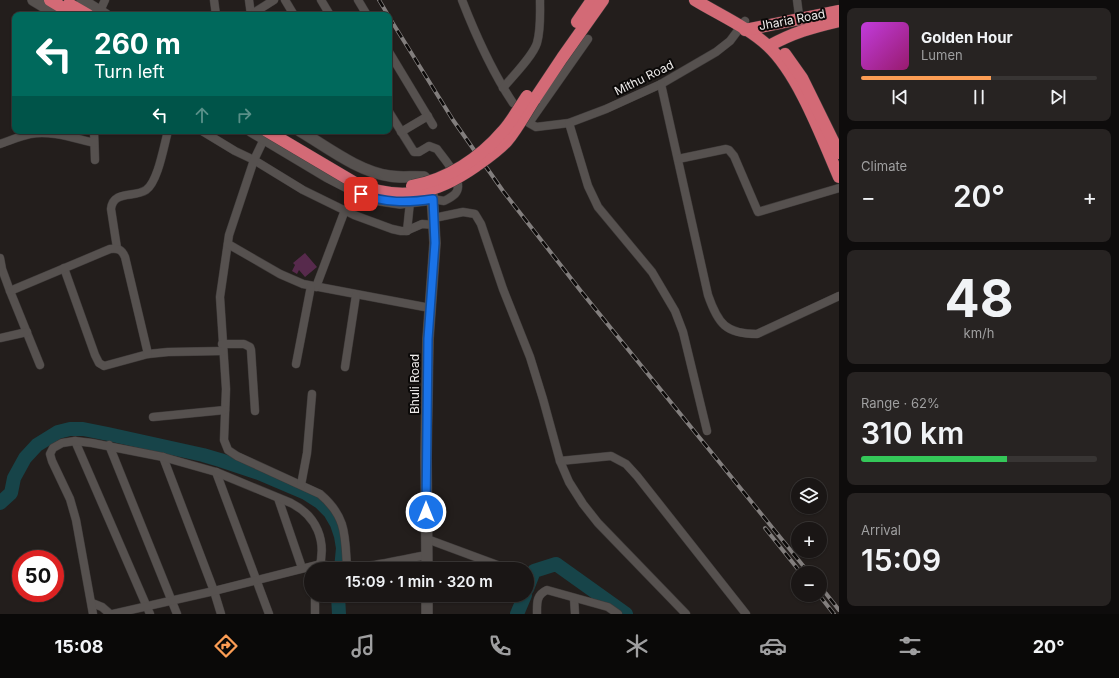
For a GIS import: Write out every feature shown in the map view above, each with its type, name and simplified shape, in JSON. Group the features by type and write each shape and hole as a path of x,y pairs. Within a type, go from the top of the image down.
{"highway":[{"path":"50,0 70,12"},
{"path":"63,0 83,12"},
{"path":"265,135 366,188 388,193 413,194 445,185 457,179 487,159 511,136 530,98 592,0"},
{"path":"286,134 347,171 367,180 390,186 410,186 436,180 464,165 495,140 562,58 604,0"},
{"path":"695,0 747,26"},
{"path":"710,0 787,56 802,78 839,153"},
{"name":"Jharia Road","path":"772,44 800,25 839,11"},
{"name":"Jharia Road","path":"747,26 800,25 839,21"},
{"path":"772,44 806,102 839,177"}],"main road":[{"path":"34,0 53,12"},
{"path":"82,0 101,12"},
{"name":"Bhuli Road","path":"305,134 357,165 378,174 399,177 424,177 429,182 433,199 435,243 428,339 428,412 426,457 427,562"},
{"path":"265,135 347,188 371,198 400,203 433,199"},
{"path":"427,602 427,614"}],"street":[{"path":"103,12 105,0"},
{"path":"214,0 216,12"},
{"path":"257,12 274,0"},
{"path":"284,0 292,12"},
{"path":"321,0 328,12"},
{"path":"358,0 365,12"},
{"path":"462,0 482,48 503,88 513,103"},
{"path":"503,88 522,66 536,45 540,21 540,0"},
{"path":"797,0 800,25"},
{"path":"249,1 253,12"},
{"name":"Mithu Road","path":"588,39 529,123 536,128 569,122 606,109 661,84 716,52 747,26"},
{"path":"392,57 433,125"},
{"path":"661,84 708,295 713,309 720,321 732,331 744,334 758,334 839,296"},
{"path":"401,132 428,116"},
{"path":"392,117 414,152 419,152 429,146 437,149 452,168 458,184 455,194 444,201 433,199"},
{"path":"569,122 588,186 598,206 652,272 675,311 683,332 707,431"},
{"path":"0,144 29,134"},
{"path":"56,134 94,143"},
{"path":"94,134 95,160"},
{"path":"117,248 111,209 114,199 117,197 137,194 147,189 153,182 167,134"},
{"path":"207,134 235,151 254,160 303,190 344,210 392,229 407,231 422,224 463,212 474,214 481,224 530,357 560,460 570,482 583,504 598,523 686,614"},
{"path":"265,135 254,160 229,235 220,297 226,389 224,440 228,450 237,456 320,494 330,502 338,513 343,525 346,562"},
{"path":"678,159 726,149 729,150 734,156 758,212 839,188"},
{"path":"407,231 410,202"},
{"path":"296,364 313,287 344,210"},
{"path":"228,244 280,274 313,287 430,308"},
{"path":"10,291 110,248 117,248 122,251 125,257 148,354"},
{"path":"0,258 2,269 10,291 40,365"},
{"path":"64,268 99,363 104,366 148,354 223,348 244,344 250,347 251,350 255,411"},
{"path":"345,367 356,294"},
{"path":"0,338 27,332"},
{"path":"301,485 307,453 312,394"},
{"path":"153,416 225,410"},
{"path":"75,441 148,610"},
{"path":"93,614 76,520 70,499 50,454 53,448 62,443 75,441 108,445 162,457 216,472 300,508 313,520 320,534 322,548 320,562"},
{"path":"108,445 177,614"},
{"path":"560,460 611,456 626,464 746,614"},
{"path":"162,457 214,591 221,614"},
{"path":"216,472 269,614"},
{"path":"92,604 102,607 112,614 148,610 172,601 302,568 278,498"},
{"path":"427,539 489,562"},
{"path":"383,562 427,555"},
{"path":"537,614 538,597 541,592 547,590 608,607 618,614"},
{"path":"574,598 575,614"},
{"path":"315,602 315,614"}],"building":[{"path":"305,253 317,267 305,277 299,270 297,274 292,271 295,265 293,263"}],"waterway":[{"path":"0,503 11,493 14,478 25,458 37,445 58,432 70,429 83,429 203,455 259,473 306,493 320,502 330,512 337,524 343,548 342,562"},
{"path":"534,571 556,564 626,614"},
{"path":"338,602 339,614"},
{"path":"517,614 522,602"}],"railway":[{"path":"379,0 386,12"},
{"path":"392,22 453,120 503,191 580,290 803,566"},
{"path":"765,528 795,566"},
{"path":"827,595 839,610"},
{"path":"825,602 834,614"}],"route":[{"path":"361,194 371,198 400,203 433,199 435,243 428,339 426,512"}]}
